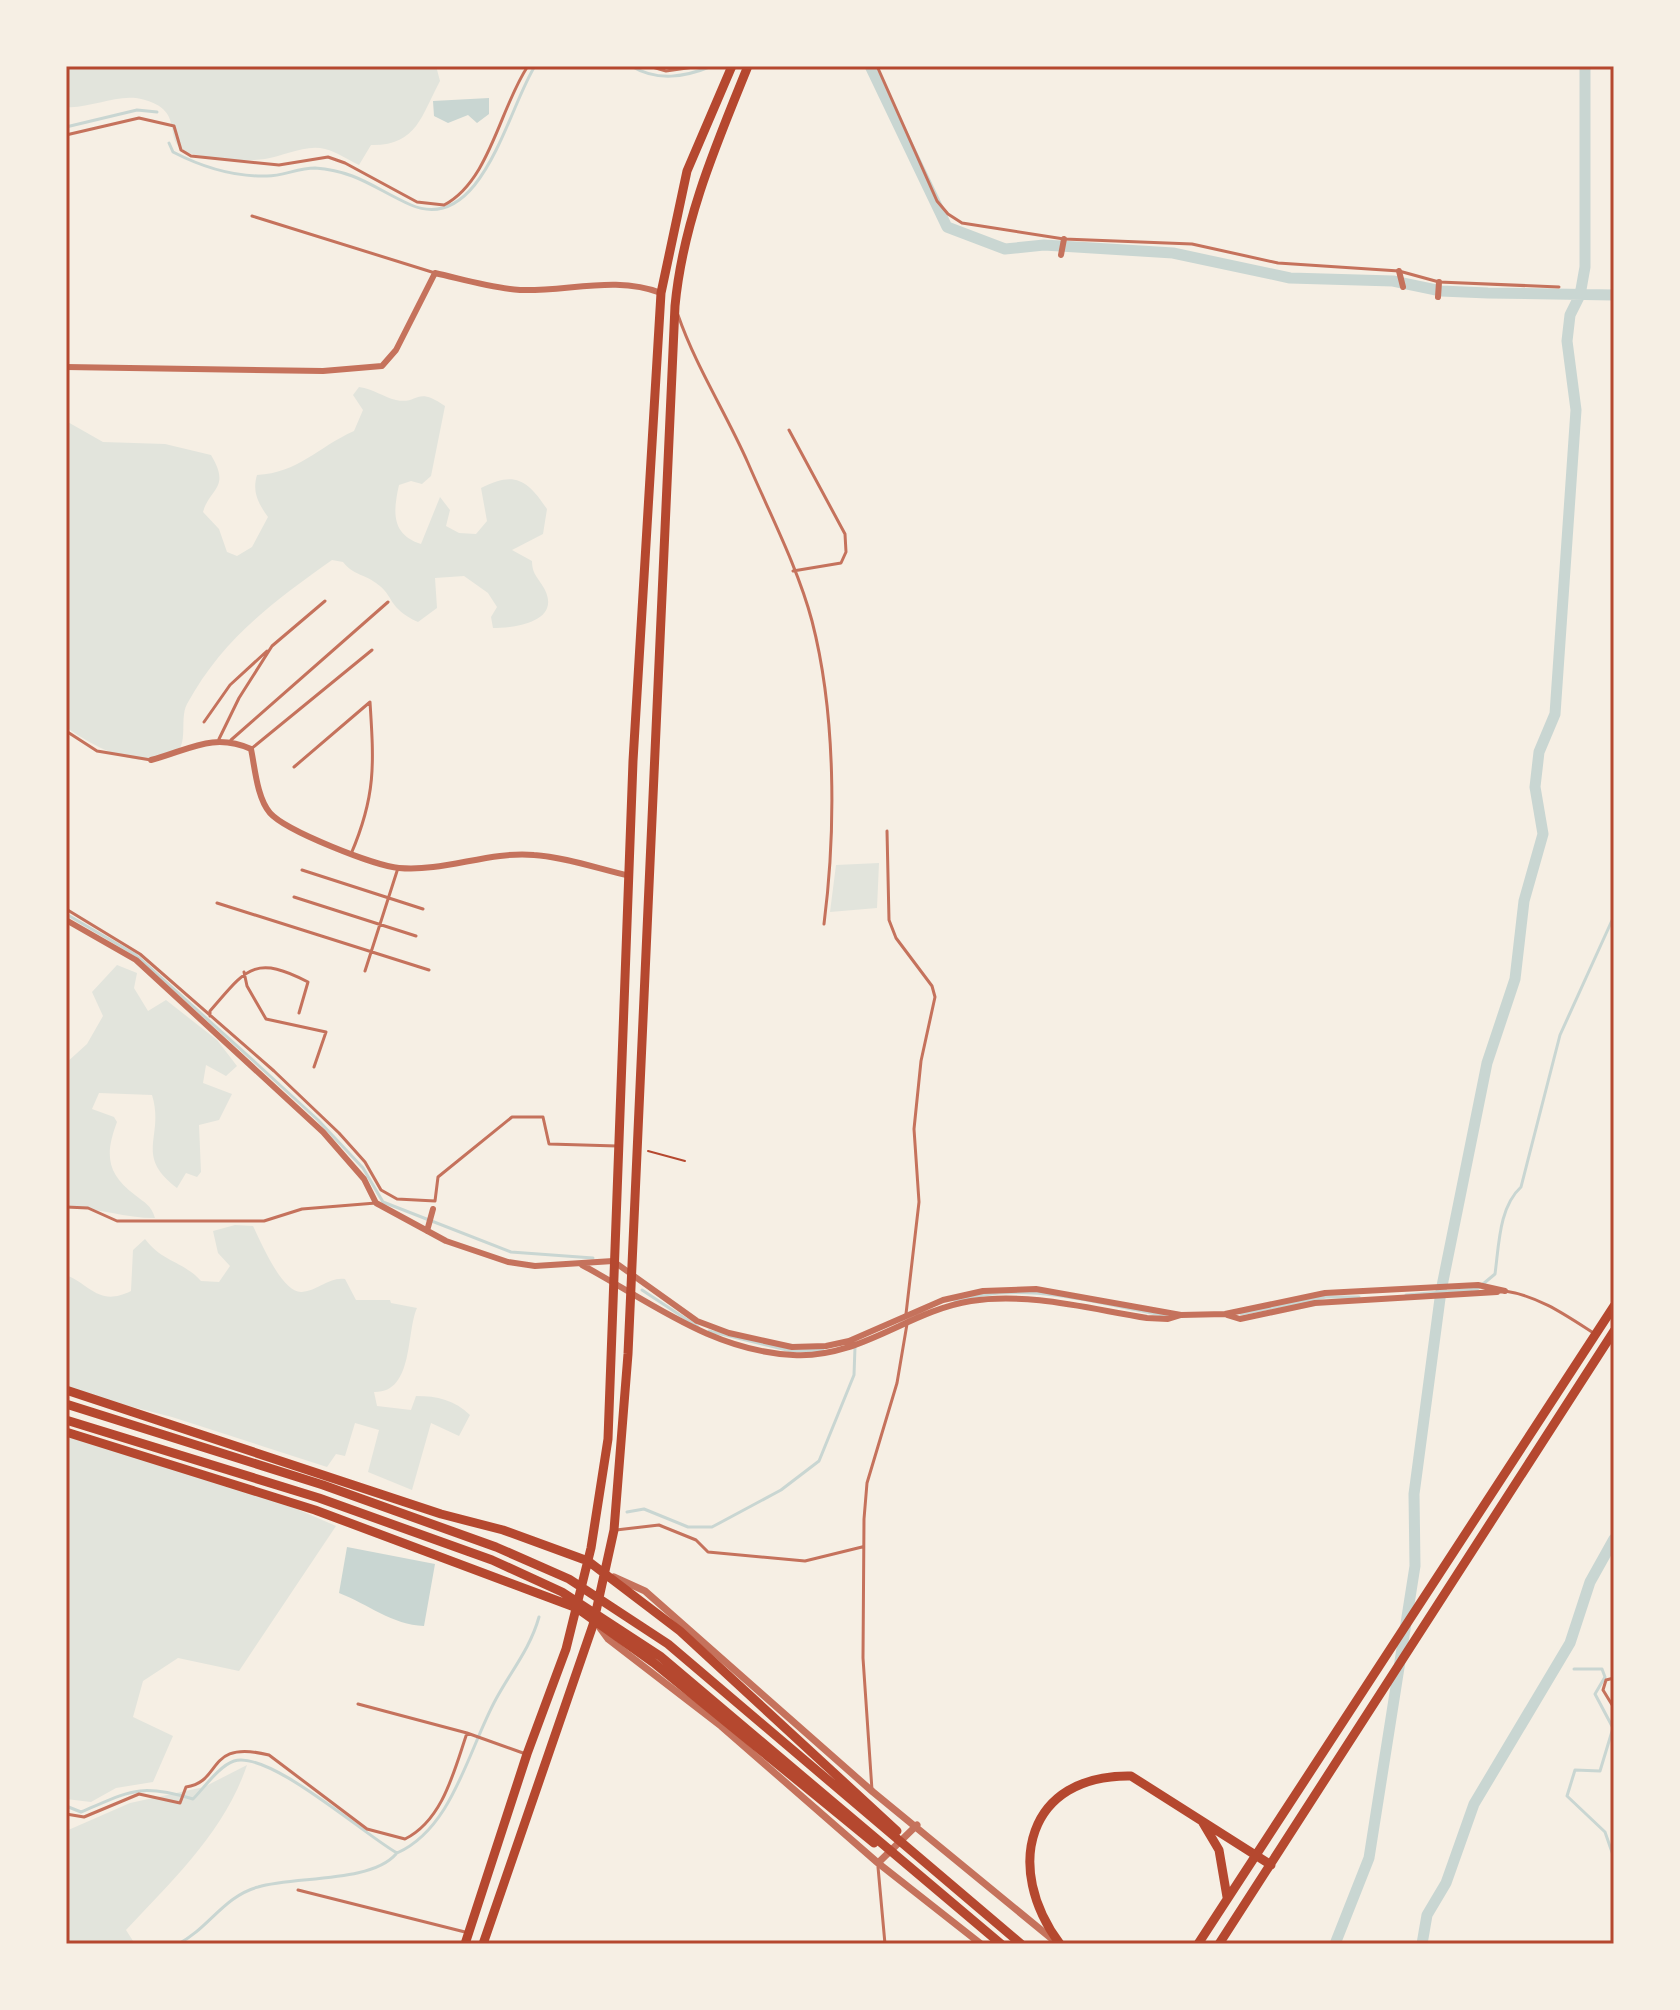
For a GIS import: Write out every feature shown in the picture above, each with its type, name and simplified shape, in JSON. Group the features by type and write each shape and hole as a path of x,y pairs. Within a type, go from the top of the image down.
{"main road":[{"path":"465,1944 527,1754 566,1649 588,1561 608,1439 613,1261 649,465 661,293 687,171 732,66"},
{"path":"483,1944 594,1619 614,1530 623,1439 679,262 704,173 748,66"},
{"path":"676,217 691,221"},
{"path":"661,293 675,306"},
{"path":"649,465 667,465"},
{"path":"630,876 649,879"},
{"path":"1198,1944 1614,1306"},
{"path":"1219,1944 1614,1331"},
{"path":"66,1390 455,1518 503,1530 588,1561 680,1631 879,1811 921,1858"},
{"path":"66,1404 323,1485 496,1547 569,1579 668,1644 1021,1944"},
{"path":"66,1420 319,1498 492,1560 562,1592 660,1656 1001,1944"},
{"path":"66,1432 239,1485 443,1555 486,1576 577,1608 654,1663 855,1830 912,1868"},
{"path":"1059,1944 1039,1906 1029,1873 1034,1830 1052,1803 1074,1785 1110,1776 1131,1776 1271,1865"},
{"path":"1202,1820 1219,1850 1227,1897"}],"street":[{"path":"1061,255 1064,239"},
{"path":"1399,271 1403,287"},
{"path":"66,367 323,371 382,366 396,350 435,273 518,290 605,285 645,287 661,293"},
{"path":"1438,297 1439,282"},
{"path":"151,760 219,739 231,740 251,749 263,800 271,814 351,854 398,868 443,865 501,855 535,855 630,876"},
{"path":"66,920 136,960 323,1132 364,1179 376,1203 446,1241 508,1262 535,1266 613,1261 697,1321 729,1333 792,1347 849,1341 971,1301 1019,1299 1147,1318 1168,1319 1181,1315"},
{"path":"427,1231 433,1209"},
{"path":"581,1264 714,1339 791,1355 830,1355 961,1294 1036,1289 1181,1315 1225,1314 1325,1293 1478,1285 1505,1291"},
{"path":"1225,1314 1240,1319 1315,1303 1380,1302 1427,1295 1505,1291"},
{"path":"606,1574 645,1591 873,1792 1059,1944"},
{"path":"594,1619 608,1639 721,1726 844,1830 878,1863 981,1944"},
{"path":"844,1830 873,1792"},
{"path":"878,1863 917,1825"}],"lane":[{"path":"66,135 146,118 174,126 181,150 191,156 279,165 328,157 417,202 444,205 463,191 497,137 511,90 528,66"},
{"path":"649,66 666,71 701,66"},
{"path":"877,66 937,201 948,214 962,223 1064,239 1192,244 1278,263 1399,271 1439,282 1559,287"},
{"path":"252,216 435,273"},
{"path":"675,306 686,339 747,461 812,620 828,740 834,819 824,924"},
{"path":"789,430 845,534 846,552 841,563 793,571"},
{"path":"204,722 230,685 325,601"},
{"path":"231,740 388,602"},
{"path":"219,739 239,698 272,646"},
{"path":"251,749 372,650"},
{"path":"294,767 370,702 374,776 365,821 351,854"},
{"path":"66,731 97,751 127,759 151,760"},
{"path":"873,1792 863,1658 862,1547 867,1483 897,1383 906,1321 919,1202 914,1129 921,1061 935,997 932,986 896,938 889,920 887,831"},
{"path":"365,971 398,868"},
{"path":"302,870 423,909"},
{"path":"294,897 416,936"},
{"path":"217,903 429,970"},
{"path":"66,909 140,954 339,1133 365,1162 381,1190 397,1199 435,1201 438,1177 512,1117 543,1117 549,1144 618,1146"},
{"path":"210,1016 210,1011 244,972 257,967 294,975 308,982 299,1013"},
{"path":"244,972 247,986 266,1019 326,1032 314,1067"},
{"path":"66,1207 88,1208 117,1221 264,1221 302,1209 376,1203"},
{"path":"1505,1291 1556,1309 1596,1335"},
{"path":"614,1530 659,1525 696,1540 708,1552 805,1561 862,1547"},
{"path":"1614,1678 1606,1680 1603,1690 1614,1708"},
{"path":"358,1704 467,1733 527,1754"},
{"path":"66,1814 84,1817 139,1794 180,1803 186,1787 194,1786 225,1754 250,1751 269,1755 367,1829 405,1839 417,1833 431,1817 449,1785 467,1733"},
{"path":"878,1863 885,1944"},
{"path":"298,1890 469,1933"}],"path":[{"path":"635,1148 685,1161"}],"shaded area":[{"path":"66,66 436,66 440,81 416,126 399,140 371,145 359,165 334,152 318,148 265,159 231,160 185,151 174,138 167,113 145,100 125,98 66,107"},
{"path":"489,98 489,114 477,123 468,115 448,123 434,116 433,101"},
{"path":"359,387 396,400 428,397 445,406 431,476 422,484 411,481 399,485 396,521 411,540 421,544 440,497 450,510 446,526 459,533 476,534 487,521 481,488 511,479 526,485 540,499 547,509 543,534 512,550 532,561 545,590 548,601 541,617 522,625 493,628 491,617 497,607 488,593 464,576 435,578 437,608 418,622 401,612 376,583 351,570 343,562 332,560 250,623 216,660 187,704 182,742 175,754 155,760 128,758 101,748 66,727 66,421 103,442 165,444 211,455 217,466 219,481 203,512 219,529 227,552 237,556 252,547 268,517 257,497 257,475 284,470 354,431 363,410 353,395"},
{"path":"879,863 877,908 830,912 836,865"},
{"path":"117,965 137,973 134,988 148,1011 166,1000 217,1040 237,1066 226,1076 206,1065 203,1083 232,1094 219,1120 199,1125 201,1172 197,1177 186,1173 177,1188 156,1165 153,1155 155,1110 152,1095 99,1093 92,1109 114,1117 117,1122 110,1153 113,1171 125,1187 150,1207 155,1218 66,1208 66,1063 87,1044 103,1016 92,992"},
{"path":"235,1225 253,1226 280,1276 294,1290 308,1291 333,1280 345,1279 356,1300 390,1300 391,1303 417,1308 402,1372 396,1383 387,1390 374,1392 377,1406 411,1410 416,1396 431,1397 452,1402 470,1415 459,1436 431,1423 412,1490 368,1472 379,1430 355,1423 345,1456 336,1454 327,1467 172,1417 66,1390 66,1275 103,1296 131,1291 133,1250 145,1239 158,1252 201,1281 219,1282 230,1266 218,1253 213,1231"},
{"path":"66,1436 262,1494 336,1526 239,1671 178,1658 143,1681 133,1717 173,1736 153,1782 116,1788 91,1802 66,1799"},
{"path":"347,1547 435,1564 424,1626 401,1622 339,1593"},
{"path":"247,1765 225,1812 196,1854 126,1930 135,1944 66,1944 66,1831 130,1803 204,1787"}],"waterway":[{"path":"169,143 173,152 218,170 267,176 309,168 330,170 354,177 411,205 436,209 457,202 490,162 535,66"},
{"path":"631,66 661,76 692,73 712,66"},
{"path":"870,66 947,227 1005,249 1044,245 1173,253 1290,278 1393,281 1441,291 1614,295"},
{"path":"1335,1944 1369,1858 1415,1566 1414,1494 1441,1291 1487,1063 1515,979 1524,901 1543,834 1535,787 1539,752 1555,714 1576,410 1567,341 1570,315 1580,295 1585,267 1585,66"},
{"path":"66,127 137,110 157,112"},
{"path":"66,914 136,955 257,1064 318,1120 363,1168 383,1202 511,1252 593,1258"},
{"path":"1406,1295 1477,1289 1495,1274 1504,1216 1521,1187 1560,1035 1614,916"},
{"path":"642,1290 698,1327"},
{"path":"955,1302 980,1295 1034,1293 1089,1300 1168,1316"},
{"path":"1241,1314 1326,1297 1359,1297"},
{"path":"709,1331 791,1351 823,1350"},
{"path":"627,1512 644,1509 688,1527 712,1527 781,1490 819,1461 854,1375 855,1347"},
{"path":"1422,1944 1427,1915 1446,1883 1474,1804 1570,1643 1590,1582 1614,1539"},
{"path":"66,1806 81,1812 124,1794 147,1791 193,1799 228,1764 250,1761 269,1768 316,1795 397,1853 432,1826 446,1807 486,1719 525,1650 539,1617"},
{"path":"1574,1669 1602,1669 1605,1677 1595,1694 1613,1728 1600,1771 1575,1770 1567,1796 1605,1832 1614,1858"},
{"path":"178,1944 246,1891 369,1870 396,1854"}]}
